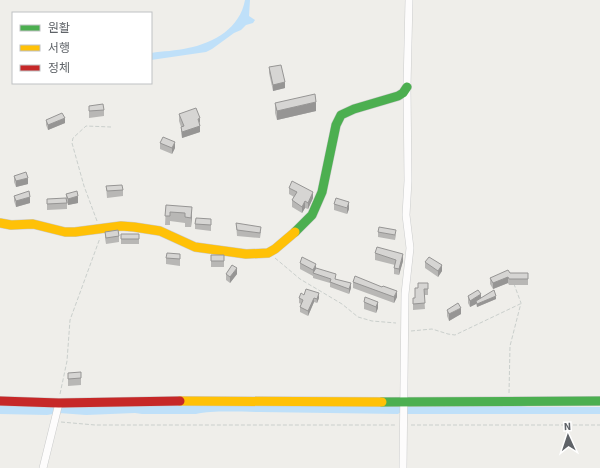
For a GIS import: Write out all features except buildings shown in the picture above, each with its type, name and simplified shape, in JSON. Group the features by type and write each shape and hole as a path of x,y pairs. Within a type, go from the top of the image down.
{"street":[{"path":"403,468 405,294 410,248 406,216 408,181 407,87 409,0"},
{"path":"0,223 11,225 33,224 65,232 121,226 148,228 160,231 195,247 246,254 268,253 305,223 312,215 322,192 336,125 341,115 354,109 398,96 403,93 407,87"},
{"path":"0,401 59,403 182,401 600,401"},
{"path":"43,468 59,403"}],"path":[{"path":"59,403 68,362 70,320 100,236 72,143 73,138 86,126 111,127"},
{"path":"268,253 300,279 342,304 358,317 372,321 405,323"},
{"path":"509,401 510,346 521,303 514,282"},
{"path":"404,331 432,329 455,335 521,303"},
{"path":"55,422 95,425 600,425"}],"water":[{"path":"245,0 250,0 249,16 255,20 253,23 246,25 241,30 234,33 212,49 206,52 152,60 152,53 198,46 216,38 232,26 238,19"},
{"path":"0,405 56,407 53,414 47,415 0,414"},
{"path":"147,405 399,405 401,412 398,414 211,412 196,414 135,413 86,415 59,413 59,408 66,407"},
{"path":"411,405 600,407 600,414 406,414 405,409"}],"traffic: fast":[{"path":"295,232 312,215 322,192 336,125 341,115 354,109 398,96 403,93 407,87"},
{"path":"382,402 600,401"}],"traffic: slow":[{"path":"0,223 11,225 33,224 65,232 121,226 134,227 160,231 195,247 246,254 268,253 295,232"},
{"path":"180,401 382,402"}],"traffic: jam":[{"path":"0,401 59,403 180,401"}]}
